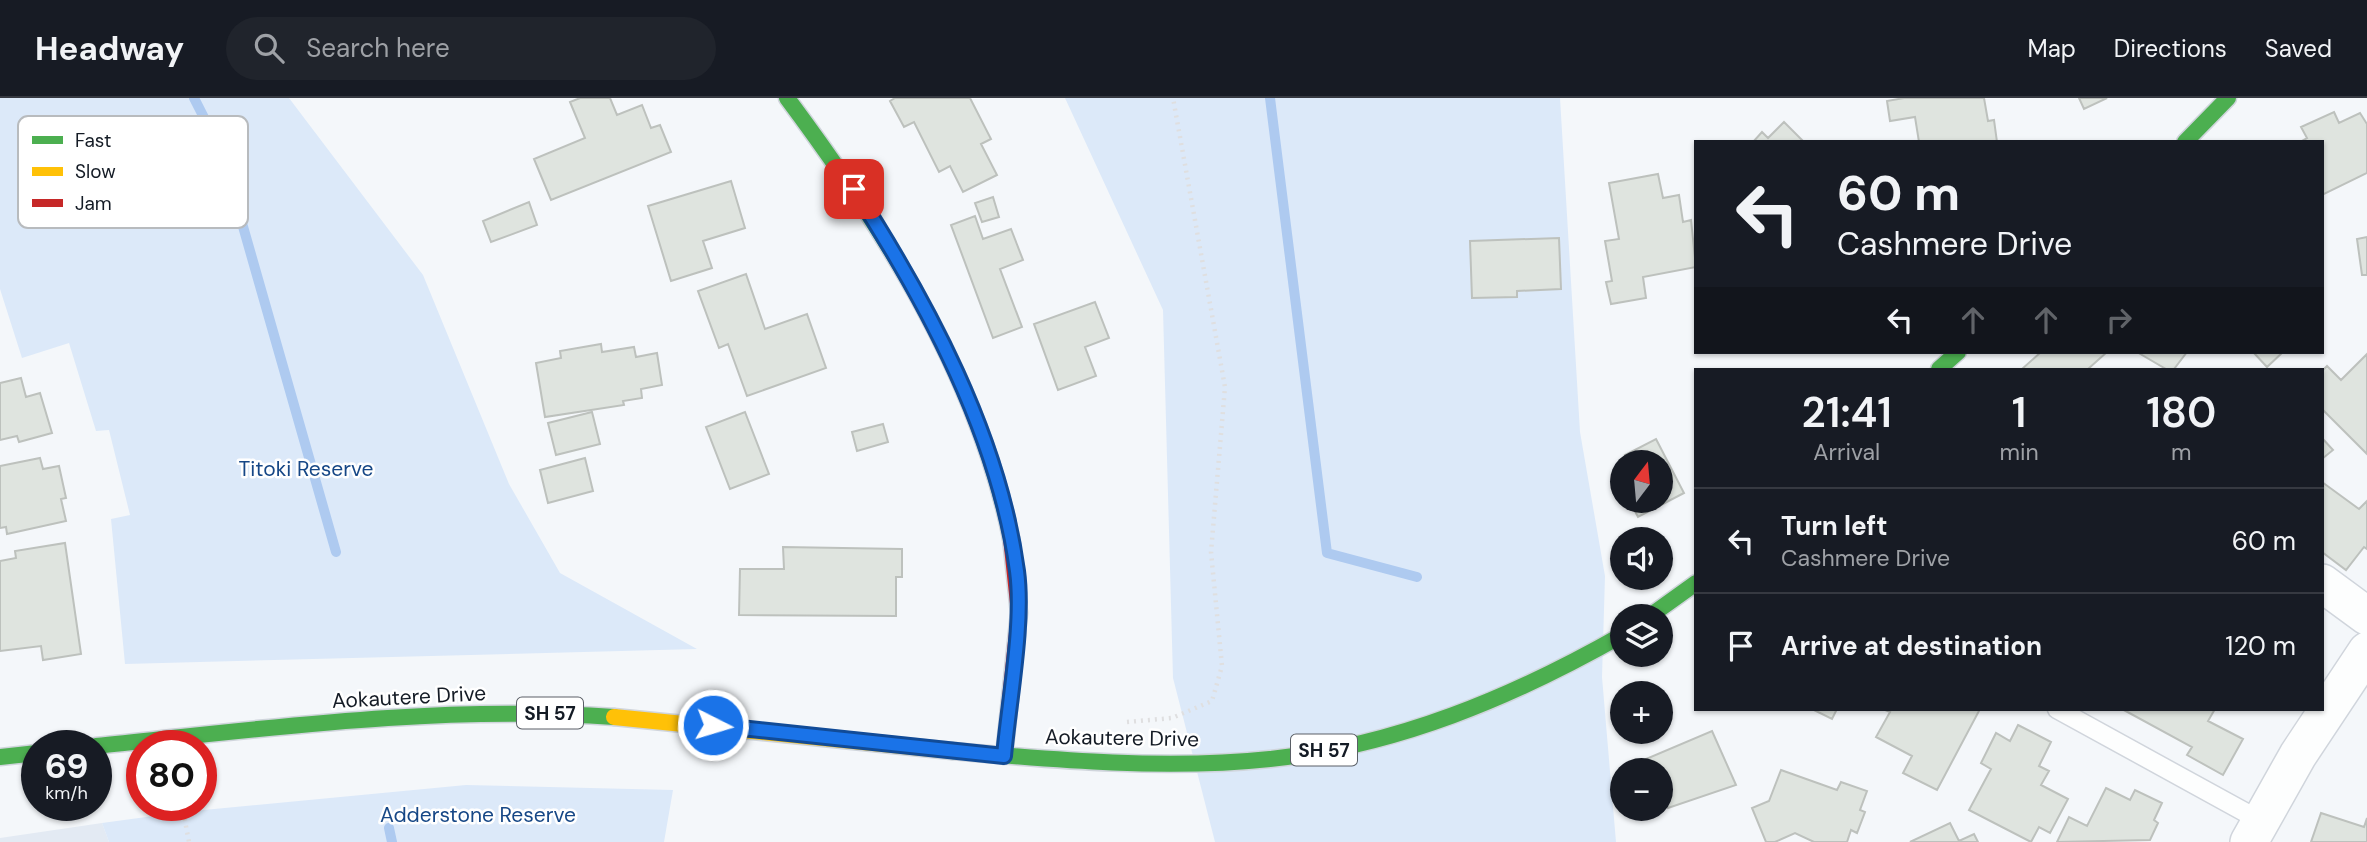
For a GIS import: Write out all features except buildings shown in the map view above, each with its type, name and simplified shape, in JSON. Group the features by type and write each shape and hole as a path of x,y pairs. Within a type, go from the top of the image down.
{"main road":[{"path":"787,98 841,168 895,253 941,341 998,480 1018,572 1018,610 1004,756"},
{"path":"2187,140 2228,98"},
{"path":"1940,368 1956,354"},
{"path":"1667,604 1694,584"},
{"name":"Aokautere Drive","path":"112,744 285,726 470,713 554,713 737,727 1004,756 1190,762 1298,755 1400,735 1494,701 1610,642"},
{"path":"0,757 21,754"}],"street":[{"path":"2324,584 2367,616"},
{"path":"2255,831 2298,755 2367,651"}],"lane":[{"path":"2060,711 2255,831"}],"path":[{"path":"1120,722 1172,718 1212,701 1222,666 1211,552 1225,387 1173,98"},
{"path":"185,821 189,842"}],"shaded area":[{"path":"102,823 109,842 0,842 0,838"}],"green space":[{"name":"Titoki Reserve","path":"0,98 289,98 423,275 509,484 560,573 697,649 125,664 111,519 130,515 109,430 96,431 69,343 22,358 0,289"},
{"path":"1065,98 1560,98 1580,432 1605,576 1602,677 1610,771 1610,821 1614,821 1616,842 1215,842 1173,678 1163,310"},
{"name":"Adderstone Reserve","path":"466,785 673,790 664,842 109,842 102,823 126,820 217,821 217,809"}],"waterway":[{"path":"194,98 203,116"},
{"path":"1270,98 1327,553 1417,577"},
{"path":"243,228 336,552"},
{"path":"389,828 392,842"}],"traffic: fast":[{"path":"787,98 858,199 923,306 976,419 996,478 1011,538"},
{"path":"2187,140 2228,98"},
{"path":"1940,368 1956,354"},
{"path":"1667,604 1694,584"},
{"path":"952,751 1151,764 1231,762 1317,752 1363,743 1452,715 1539,679 1610,642"},
{"path":"112,744 419,716 549,714 614,717"},
{"path":"0,757 21,755"}],"traffic: slow":[{"path":"614,717 952,751"}],"traffic: jam":[{"path":"1004,756 1019,613 1011,538"}],"route":[{"path":"713,725 1004,756 1018,610 1018,572 998,480 941,341 895,253 854,189"}]}
